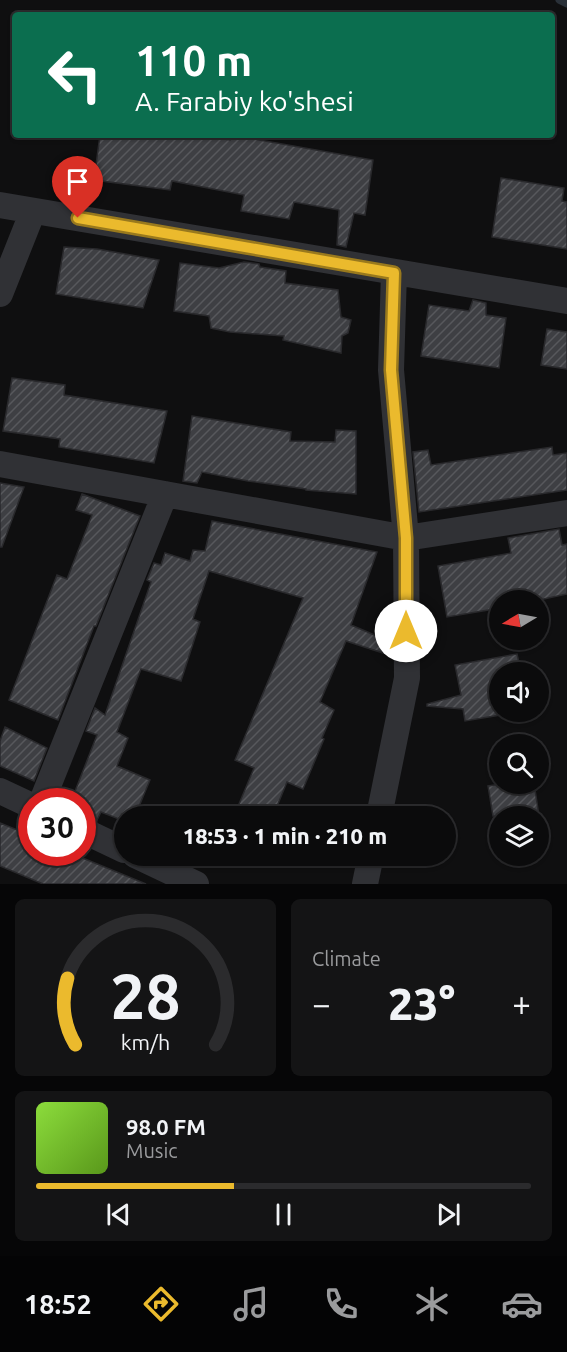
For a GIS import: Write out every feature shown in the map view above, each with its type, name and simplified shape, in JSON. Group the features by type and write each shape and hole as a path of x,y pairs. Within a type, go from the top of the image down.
{"street":[{"path":"0,205 567,301"},
{"path":"0,294 33,211"},
{"path":"381,806 407,678 406,538 391,370 394,273"},
{"path":"0,464 406,538 567,513"},
{"path":"47,788 165,494"},
{"path":"0,791 18,799"},
{"path":"96,837 114,845"},
{"path":"158,866 196,884"},
{"path":"365,884 369,866"}],"building":[{"path":"100,138 218,138 230,140 230,138 248,138 373,160 365,215 354,213 346,247 337,245 339,210 294,202 289,219 241,211 244,195 172,181 170,190 94,180"},
{"path":"501,178 564,188 562,201 567,202 567,249 492,237"},
{"path":"64,247 97,249 159,260 143,308 56,294"},
{"path":"244,262 286,271 285,283 338,290 341,317 351,320 348,333 342,336 341,353 283,340 284,336 230,332 211,328 209,316 174,311 180,263 219,268"},
{"path":"473,300 486,303 486,315 506,318 499,368 421,356 429,305 469,311"},
{"path":"547,329 567,332 567,369 541,365"},
{"path":"12,378 65,385 64,395 167,411 154,463 59,447 60,439 3,431"},
{"path":"192,416 291,432 290,441 335,442 336,430 356,431 356,494 306,490 202,472 197,483 183,481"},
{"path":"552,447 553,455 567,453 567,490 419,512 413,452 428,450 431,465"},
{"path":"0,483 24,487 2,547 0,547"},
{"path":"82,494 140,516 58,720 9,700 57,575 67,579 92,515 76,510"},
{"path":"212,521 377,552 351,625 391,642 386,654 346,641 320,702 334,710 303,789 287,782 277,806 238,806 254,768 235,760 303,598 209,571 193,619 200,622 181,681 141,669 117,732 128,738 117,766 150,780 139,806 114,806 114,817 101,812 96,820 96,788 76,788 97,735 86,731 95,708 105,715 151,582 147,580 154,563 161,565 165,553 190,561 193,550 205,551"},
{"path":"559,529 562,545 567,544 567,594 549,598 549,590 489,590 489,610 447,617 438,566 511,553 508,538"},
{"path":"517,654 519,662 489,662 489,717 465,721 463,709 427,706 427,704 461,695 455,665"},
{"path":"5,727 47,748 34,781 0,766 0,741"},
{"path":"489,794 536,794 537,806 491,806"},
{"path":"0,823 18,830 18,866 96,866 96,863 146,884 43,884 0,866"}],"waterway":[{"path":"559,0 567,4"}],"route":[{"path":"78,218 394,273 391,370 406,538 406,631"}]}
